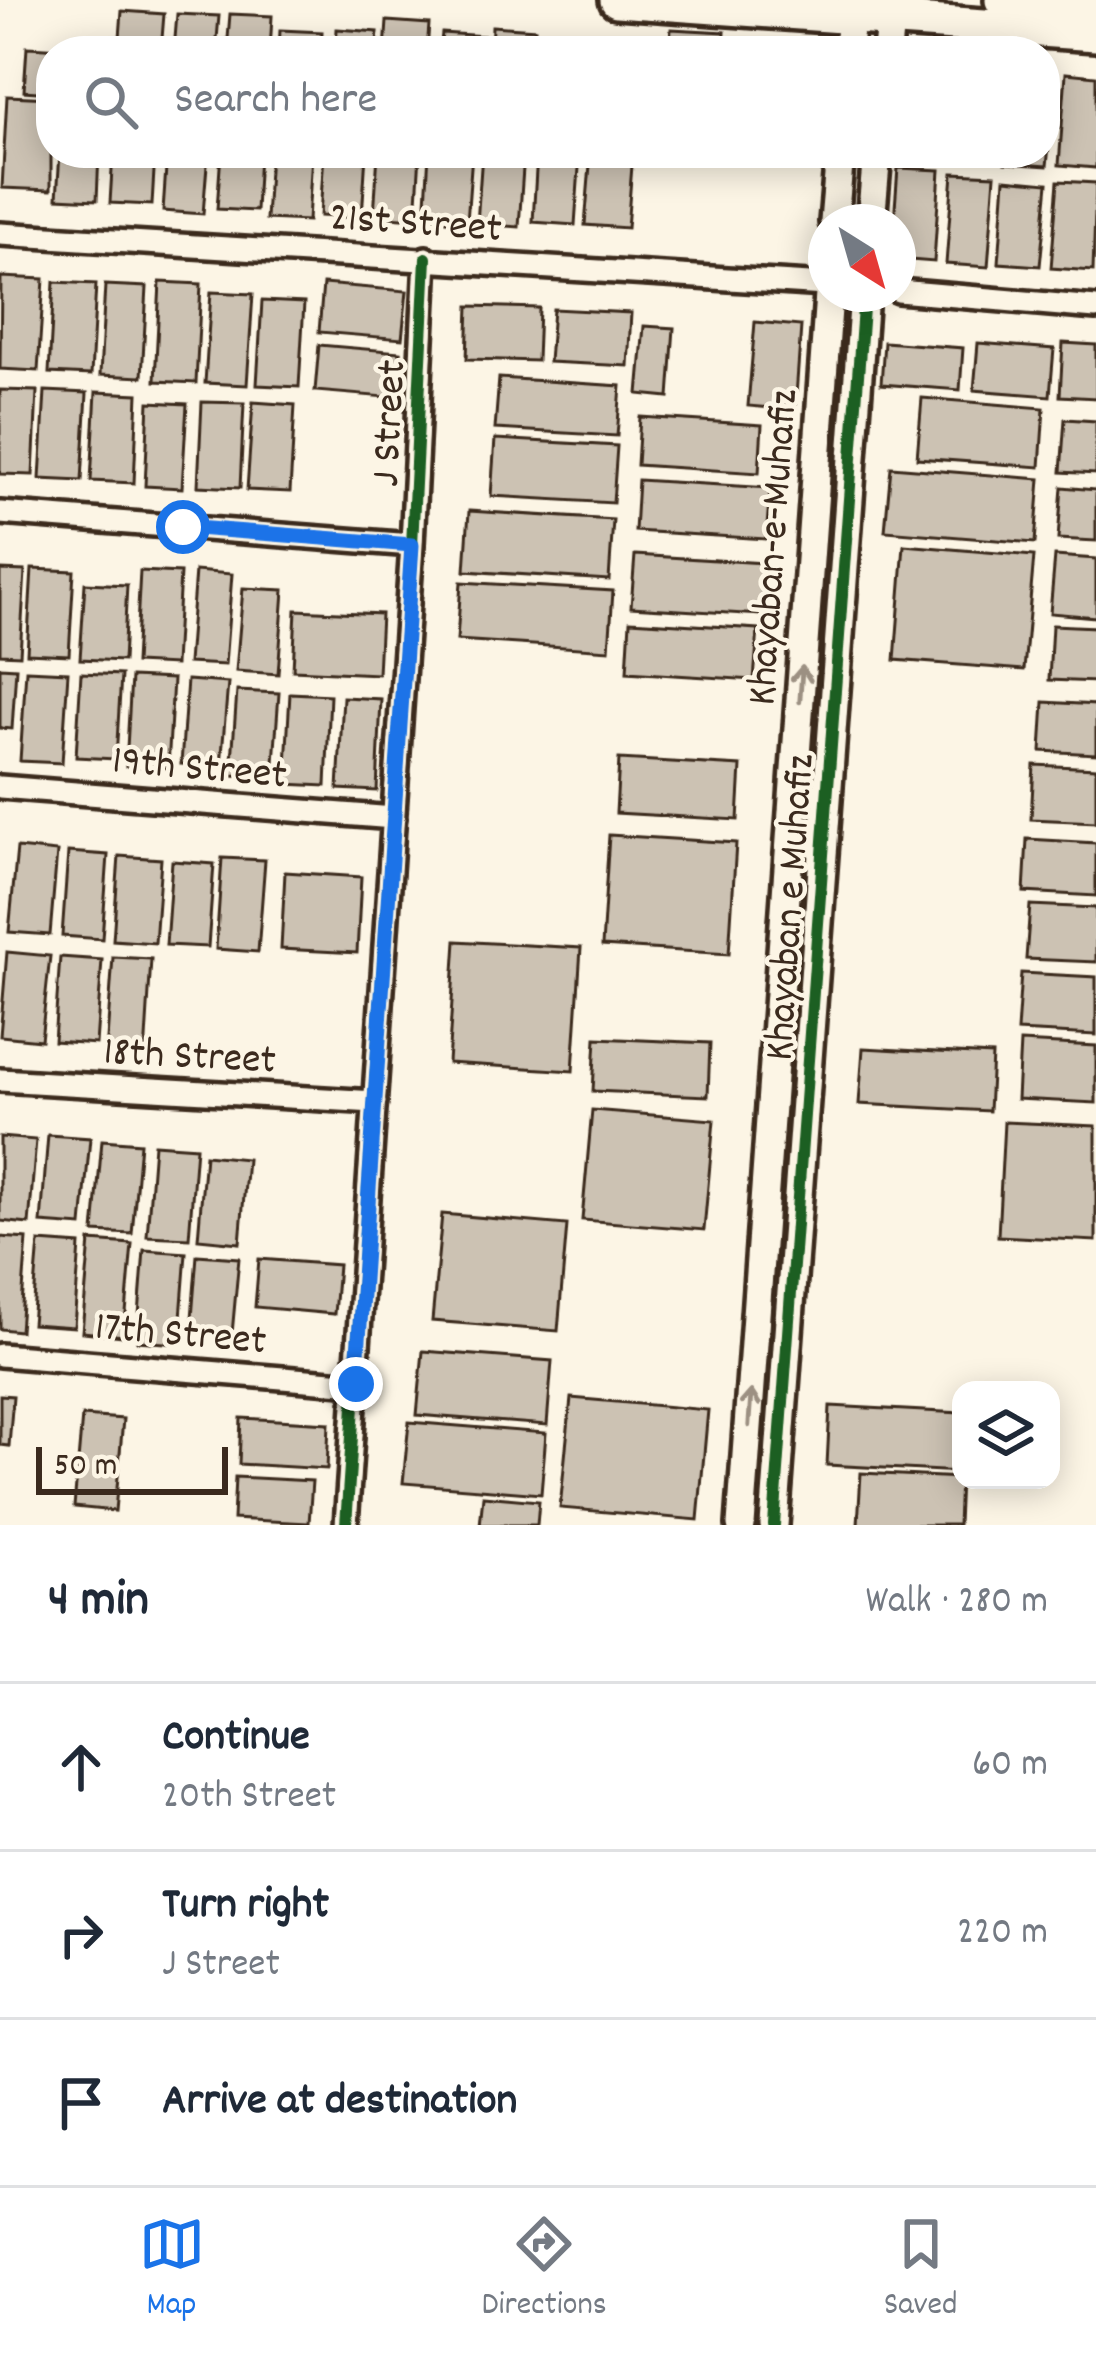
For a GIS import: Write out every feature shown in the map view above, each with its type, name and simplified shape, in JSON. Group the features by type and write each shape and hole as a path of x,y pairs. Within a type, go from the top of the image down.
{"main road":[{"path":"616,0 850,23 1096,34"},
{"path":"1002,0 1096,7"}],"street":[{"path":"836,204 839,168"},
{"path":"873,204 876,168"},
{"name":"21st Street","path":"0,234 426,258 808,288"},
{"name":"J Street","path":"346,1525 412,545 426,258"},
{"path":"916,293 1096,308"},
{"name":"Khayaban-e-Muhafiz","path":"741,1525 825,312"},
{"name":"Khayaban e Muhafiz","path":"774,1525 863,312"},
{"path":"0,513 412,545"},
{"name":"19th Street","path":"0,787 394,818"},
{"name":"18th Street","path":"0,1080 375,1102"},
{"name":"17th Street","path":"0,1355 356,1384"},
{"path":"745,1469 778,1472"}],"building":[{"path":"122,11 164,14 162,36 120,36"},
{"path":"177,14 219,16 217,36 175,36"},
{"path":"230,14 272,16 271,36 228,36"},
{"path":"387,21 429,24 428,36 386,36"},
{"path":"492,26 535,29 534,36 492,36"},
{"path":"337,29 378,32 378,36 337,36"},
{"path":"671,29 725,32 725,36 670,36"},
{"path":"280,30 322,32 322,36 280,36"},
{"path":"27,47 36,48 36,92 24,91"},
{"path":"1066,73 1096,76 1096,168 1060,165"},
{"path":"7,96 36,97 36,168 51,168 51,190 2,188"},
{"path":"59,168 98,168 97,200 57,198"},
{"path":"112,168 154,168 152,205 110,203"},
{"path":"166,168 207,168 203,214 163,211"},
{"path":"220,168 258,168 256,211 217,209"},
{"path":"269,168 311,168 308,221 266,219"},
{"path":"323,168 365,168 362,218 320,216"},
{"path":"377,168 419,168 416,219 374,216"},
{"path":"428,168 471,168 467,222 425,220"},
{"path":"481,168 523,168 519,227 477,224"},
{"path":"536,168 579,168 575,225 533,222"},
{"path":"590,168 632,168 627,228 585,225"},
{"path":"898,168 940,170 934,262 916,260 916,204 895,204"},
{"path":"953,173 995,175 988,267 946,264"},
{"path":"1005,179 1048,183 1040,266 999,263"},
{"path":"1058,181 1096,183 1093,271 1051,268"},
{"path":"1,277 44,279 38,371 0,369"},
{"path":"54,282 96,284 91,375 49,373"},
{"path":"160,282 201,284 196,383 155,381"},
{"path":"323,284 407,291 402,339 319,332"},
{"path":"105,285 147,287 142,377 100,375"},
{"path":"211,292 253,294 247,385 205,383"},
{"path":"262,301 304,303 299,387 257,385"},
{"path":"469,306 539,308 537,361 467,359"},
{"path":"553,309 631,313 628,366 549,362"},
{"path":"755,322 801,326 795,410 748,406"},
{"path":"644,326 674,328 669,397 638,394"},
{"path":"884,342 963,348 960,390 881,384"},
{"path":"978,343 1054,349 1050,396 974,390"},
{"path":"1063,343 1096,345 1096,398 1060,396"},
{"path":"319,345 401,352 397,398 315,391"},
{"path":"499,378 621,386 617,436 495,429"},
{"path":"0,390 37,391 33,475 0,474"},
{"path":"45,391 87,393 82,481 40,479"},
{"path":"96,392 138,394 134,483 91,481"},
{"path":"922,398 1044,408 1040,467 917,458"},
{"path":"149,402 187,404 182,488 145,486"},
{"path":"202,402 244,403 240,488 198,486"},
{"path":"253,402 295,405 290,492 247,490"},
{"path":"640,417 762,425 759,473 637,465"},
{"path":"1065,419 1096,421 1096,474 1061,472"},
{"path":"495,439 617,446 613,503 491,496"},
{"path":"891,467 1040,479 1035,543 885,531"},
{"path":"638,480 770,488 766,539 635,531"},
{"path":"1062,487 1096,490 1096,541 1058,539"},
{"path":"469,511 613,520 609,580 465,571"},
{"path":"904,545 1034,556 1024,670 895,660"},
{"path":"635,555 764,563 761,615 631,607"},
{"path":"1055,556 1096,559 1096,617 1050,613"},
{"path":"32,569 74,571 69,655 27,653"},
{"path":"0,570 25,571 20,655 0,654"},
{"path":"140,571 180,573 175,665 135,663"},
{"path":"195,571 232,574 225,665 188,663"},
{"path":"461,582 613,591 609,650 457,640"},
{"path":"85,583 127,585 123,661 80,659"},
{"path":"243,588 284,590 278,674 236,671"},
{"path":"296,610 381,614 378,674 293,670"},
{"path":"630,621 758,629 754,680 627,672"},
{"path":"1052,625 1096,627 1096,682 1049,680"},
{"path":"0,667 16,668 12,729 0,728"},
{"path":"26,670 68,672 62,763 20,761"},
{"path":"81,673 121,675 116,759 76,757"},
{"path":"131,677 173,679 168,768 126,766"},
{"path":"187,680 228,683 221,766 181,764"},
{"path":"237,691 279,693 273,777 231,775"},
{"path":"290,693 330,695 326,786 285,784"},
{"path":"343,697 381,699 377,791 338,789"},
{"path":"1044,702 1096,705 1096,754 1041,751"},
{"path":"619,759 741,766 738,820 616,813"},
{"path":"1034,765 1096,768 1096,822 1031,819"},
{"path":"609,835 736,843 729,954 602,946"},
{"path":"1027,839 1096,843 1096,896 1024,892"},
{"path":"17,848 57,852 50,935 9,932"},
{"path":"68,852 108,855 102,939 62,936"},
{"path":"119,856 161,859 155,943 113,940"},
{"path":"222,858 265,860 258,952 216,949"},
{"path":"172,861 214,864 208,947 166,945"},
{"path":"285,872 361,877 357,953 281,949"},
{"path":"1030,905 1096,908 1096,962 1026,959"},
{"path":"456,941 581,948 573,1071 448,1063"},
{"path":"7,952 50,956 41,1040 0,1036"},
{"path":"60,957 102,960 96,1044 54,1041"},
{"path":"113,957 151,959 145,1056 106,1053"},
{"path":"1021,973 1096,977 1096,1035 1017,1031"},
{"path":"596,1038 710,1043 708,1096 593,1091"},
{"path":"1020,1042 1096,1046 1096,1103 1017,1099"},
{"path":"863,1048 992,1055 989,1111 859,1104"},
{"path":"592,1110 714,1120 704,1230 582,1220"},
{"path":"1004,1122 1096,1126 1096,1241 998,1236"},
{"path":"48,1135 90,1138 82,1226 41,1223"},
{"path":"0,1137 36,1140 29,1224 0,1221"},
{"path":"102,1140 140,1143 132,1234 94,1232"},
{"path":"154,1144 196,1147 189,1238 147,1236"},
{"path":"205,1155 247,1159 240,1243 198,1239"},
{"path":"442,1214 567,1225 558,1331 432,1321"},
{"path":"0,1237 27,1239 20,1331 0,1329"},
{"path":"90,1241 132,1244 124,1336 82,1332"},
{"path":"39,1242 80,1245 74,1327 32,1324"},
{"path":"144,1250 186,1253 179,1344 137,1341"},
{"path":"197,1255 239,1258 232,1334 191,1331"},
{"path":"259,1259 338,1265 334,1314 255,1307"},
{"path":"423,1351 552,1361 547,1425 417,1415"},
{"path":"0,1395 13,1396 9,1446 0,1445"},
{"path":"571,1398 708,1410 698,1520 560,1508"},
{"path":"830,1406 952,1413 952,1472 827,1465"},
{"path":"82,1416 123,1419 115,1511 74,1507"},
{"path":"241,1418 329,1423 327,1469 239,1464"},
{"path":"409,1422 546,1433 541,1494 403,1483"},
{"path":"861,1473 952,1478 952,1489 960,1489 958,1525 858,1525"},
{"path":"235,1477 312,1481 309,1523 233,1519"},
{"path":"483,1496 539,1501 537,1525 480,1525"}],"cycle path":[{"path":"346,1525 412,545 426,258"},
{"path":"774,1525 863,312"}],"route":[{"path":"183,527 412,545 356,1384"}]}
